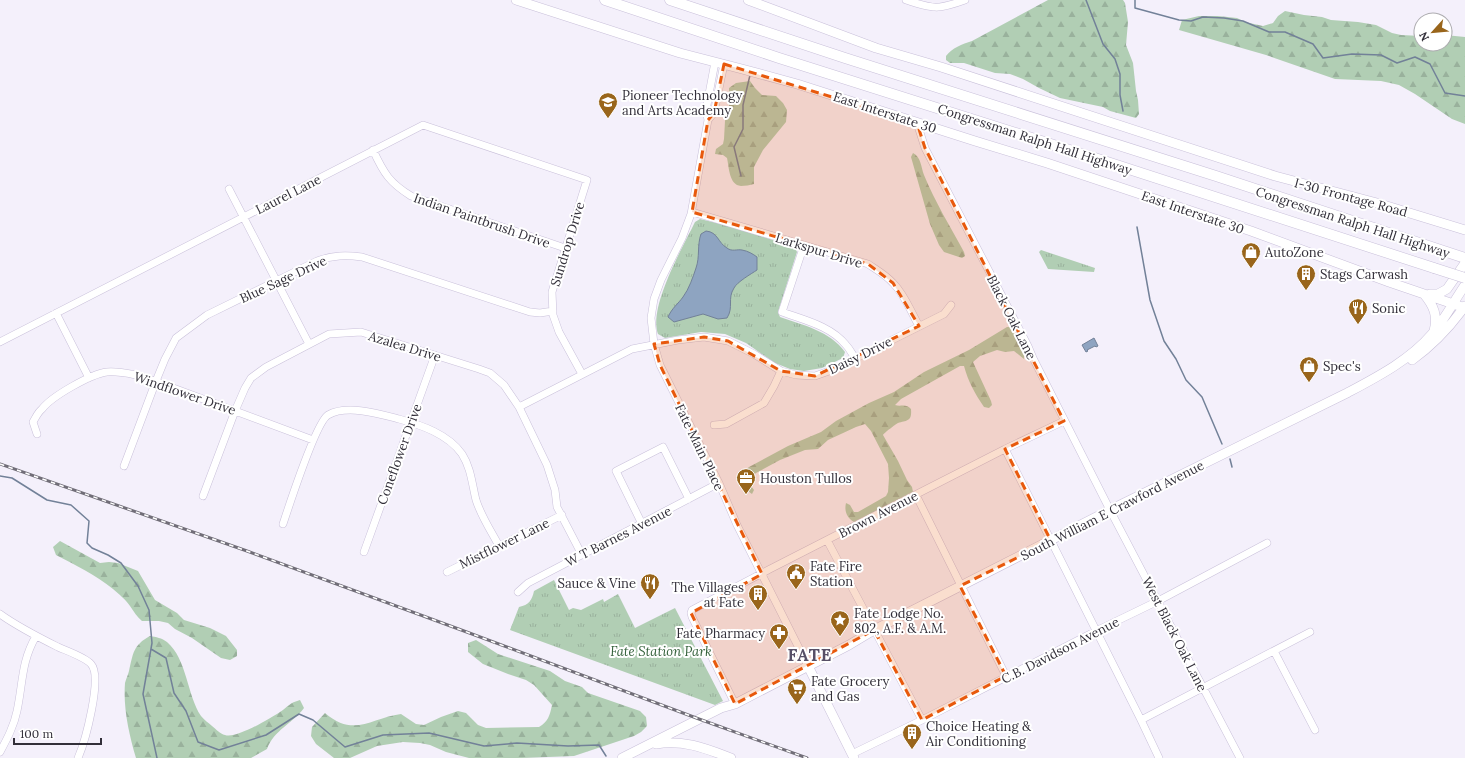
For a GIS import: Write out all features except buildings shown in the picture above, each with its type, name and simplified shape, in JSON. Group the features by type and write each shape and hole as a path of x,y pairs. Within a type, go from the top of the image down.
{"highway":[{"name":"Congressman Ralph Hall Highway","path":"605,0 786,60 1465,278"},
{"name":"Congressman Ralph Hall Highway","path":"670,0 1465,258"}],"main road":[{"name":"East Interstate 30","path":"516,0 680,54 797,84 1047,163 1251,231 1424,294"},
{"name":"I-30 Frontage Road","path":"748,0 876,48 1275,176 1377,203 1464,231"},
{"path":"1424,294 1438,294 1447,289 1465,263"},
{"path":"1376,377 1413,352 1434,332 1465,285"},
{"path":"1376,377 1412,360 1425,350 1445,332 1465,307 1424,294"},
{"path":"1424,294 1436,313 1434,332"},
{"name":"South William E Crawford Avenue","path":"638,750 721,708 735,704 960,586 1347,393 1376,377"},
{"name":"Fate Main Place","path":"808,666 853,756"},
{"path":"622,758 638,750 656,744 676,742 708,749 731,758"}],"street":[{"path":"906,0 929,8 947,7 965,0"},
{"name":"Fate Main Place","path":"719,63 706,110 708,120 692,212 682,238 661,280 654,299 651,318 654,344 660,365 719,483 737,526 808,666"},
{"name":"Black Oak Lane","path":"917,123 926,148 1028,346 1064,421 1110,510"},
{"name":"Laurel Lane","path":"0,342 423,125 587,180"},
{"name":"Indian Paintbrush Drive","path":"373,150 386,176 396,187 411,196 565,248"},
{"name":"Sundrop Drive","path":"582,374 559,332 553,312 552,292 587,180"},
{"path":"229,189 309,344"},
{"name":"Larkspur Drive","path":"692,212 868,264 881,272 893,283 905,298 919,326"},
{"path":"804,245 782,312 827,330 839,338 847,346 855,358"},
{"name":"Blue Sage Drive","path":"124,466 165,358 176,338 207,315 328,257 344,255 362,257 530,312 553,312"},
{"name":"Daisy Drive","path":"518,407 632,349 654,344 704,337 728,340 781,371 796,375 815,376 832,370 944,314 952,305"},
{"path":"56,313 89,378"},
{"name":"Azalea Drive","path":"203,496 235,411 251,378 266,367 329,334 361,332 490,373 504,385 518,407 548,465 555,490 557,507 582,555"},
{"name":"Coneflower Drive","path":"364,552 435,355"},
{"path":"714,425 726,424 764,403 781,371"},
{"name":"Windflower Drive","path":"37,434 33,422 42,408 69,388 89,378 106,372 122,372 156,381 314,440"},
{"path":"283,524 314,440 324,419 328,415 356,410 411,422 436,433 453,443 462,454 469,468 481,511 499,546"},
{"name":"Brown Avenue","path":"735,704 692,618 692,610 916,494 1064,421"},
{"path":"642,524 616,471 663,447 690,499"},
{"path":"1005,449 1159,758"},
{"name":"W T Barnes Avenue","path":"518,592 528,583 719,483"},
{"path":"916,494 960,586 1006,676"},
{"name":"West Black Oak Lane","path":"1110,510 1240,758"},
{"name":"Mistflower Lane","path":"447,572 562,515"},
{"path":"827,540 922,720"},
{"name":"C.B. Davidson Avenue","path":"853,756 1006,676 1158,601 1267,543"},
{"path":"0,614 36,636 86,660 95,673 91,715 78,758"},
{"path":"1141,720 1310,632"},
{"path":"0,752 9,736 16,714 21,690 23,668 28,649 36,636"},
{"path":"1274,651 1315,730"}],"highlighted area":[{"path":"724,64 917,123 925,148 1064,421 1005,449 1051,541 960,586 1006,676 922,720 874,630 735,704 691,613 762,574 660,365 654,344 704,337 728,341 781,371 815,376 919,326 893,283 868,264 692,212 708,120 714,113"}],"green space":[{"path":"1048,0 1123,0 1125,3 1128,22 1126,45 1133,63 1138,100 1139,114 1136,118 1110,111 1103,107 1060,98 1010,74 995,73 964,63 950,63 946,60 948,53 954,49 972,41"},
{"path":"1285,11 1322,17 1331,20 1376,25 1392,33 1413,36 1413,52 1453,52 1453,36 1465,37 1465,124 1452,119 1399,85 1381,81 1335,79 1266,55 1179,30 1182,20 1199,16 1237,18 1245,22 1263,26 1273,23 1278,16"},
{"path":"750,81 762,95 776,96 783,103 787,110 786,122 763,150 754,167 754,184 741,186 737,185 732,179 727,158 723,155 715,154 716,149 723,144 725,121 729,107 729,88 736,83"},
{"path":"913,153 918,157 933,195 964,252 965,256 962,258 944,252 939,245 930,224 911,157"},
{"path":"700,219 729,226 795,247 797,252 778,312 780,317 807,326 832,339 845,352 843,358 822,368 804,371 790,369 775,363 746,343 725,334 701,332 665,338 658,334 656,322 662,293 675,261 695,222"},
{"path":"1041,250 1095,268 1094,272 1048,269 1039,252"},
{"path":"1007,327 1012,327 1022,347 1024,359 1014,351 1005,352 997,350 980,356 973,362 991,401 992,405 989,408 984,407 978,397 964,366 960,366 901,399 895,405 909,407 911,409 911,416 908,420 897,424 883,435 912,487 913,492 906,497 854,522 848,516 845,509 846,503 850,505 854,512 858,512 886,496 888,492 888,464 871,431 865,424 828,440 818,449 805,450 780,460 756,473 750,478 749,483 754,490 752,494 741,486 740,477 749,467 788,446 821,432 836,421 869,403 894,392 924,372 969,350"},
{"path":"60,541 100,563 118,563 138,571 155,600 177,613 184,620 210,628 226,636 237,650 237,656 230,660 221,658 168,623 159,621 142,621 124,599 100,579 56,555 53,547"},
{"name":"Fate Station Park","path":"554,580 569,610 573,608 581,610 603,599 604,602 618,594 635,628 675,608 723,701 715,705 510,630 519,607 530,602 534,591"},
{"path":"150,636 157,637 167,642 174,649 183,667 196,707 201,716 223,734 237,734 252,728 296,701 300,700 304,708 274,737 267,749 251,758 136,758 127,721 125,683 135,650 144,639"},
{"path":"476,640 498,654 550,671 565,681 582,687 588,693 640,711 646,717 647,726 634,736 574,756 522,758 469,758 446,752 430,745 403,742 377,746 350,758 334,758 316,744 311,736 312,727 325,713 335,720 345,724 354,725 401,714 416,724 424,725 458,711 466,713 478,725 486,728 539,727 545,723 552,705 534,685 526,680 483,664 468,652 468,643"}],"water":[{"path":"706,231 713,233 724,246 729,249 744,250 757,257 757,270 734,288 727,318 718,319 703,314 674,322 668,317 689,287 697,264 701,234"},
{"path":"1094,338 1098,346 1087,350 1088,351 1086,352 1082,345"}],"waterway":[{"path":"1086,0 1103,44 1115,59 1120,74 1120,95 1123,111"},
{"path":"1135,0 1135,8 1179,20 1191,21 1203,17 1224,18 1243,21 1269,32 1285,32 1313,44 1323,58 1352,54 1381,55 1397,63 1415,57 1430,64 1445,93 1465,96"},
{"path":"741,176 734,147 743,129 743,105 750,75"},
{"path":"1137,227 1150,300 1164,341 1176,359 1186,380 1202,397 1222,444"},
{"path":"1230,459 1232,467"},
{"path":"0,476 12,478 47,500 71,505 89,521 87,543 92,548 121,563 138,586 149,610 152,643 143,694 157,758"},
{"path":"151,649 166,658 174,693 186,711 198,742 219,750 266,735 299,714 313,720 345,747 383,735 429,733 484,746 517,743 568,746 599,745 606,756"}],"railway":[{"path":"0,464 247,551 807,758"}],"place":[{"name":"Pioneer Technology and Arts Academy","path":"608,119"},
{"name":"AutoZone","path":"1251,269"},
{"name":"Stags Carwash","path":"1306,291"},
{"name":"Sonic","path":"1358,325"},
{"name":"Spec's","path":"1309,383"},
{"name":"Houston Tullos","path":"746,495"},
{"name":"Fate Fire Station","path":"796,590"},
{"name":"Sauce & Vine","path":"650,600"},
{"name":"The Villages at Fate","path":"758,611"},
{"name":"Fate Lodge No. 802, A.F. & A.M.","path":"840,637"},
{"name":"Fate Pharmacy","path":"779,650"},
{"name":"Fate Grocery and Gas","path":"797,705"},
{"name":"Choice Heating & Air Conditioning","path":"912,750"}],"district":[{"name":"FATE","path":"810,655"}]}
